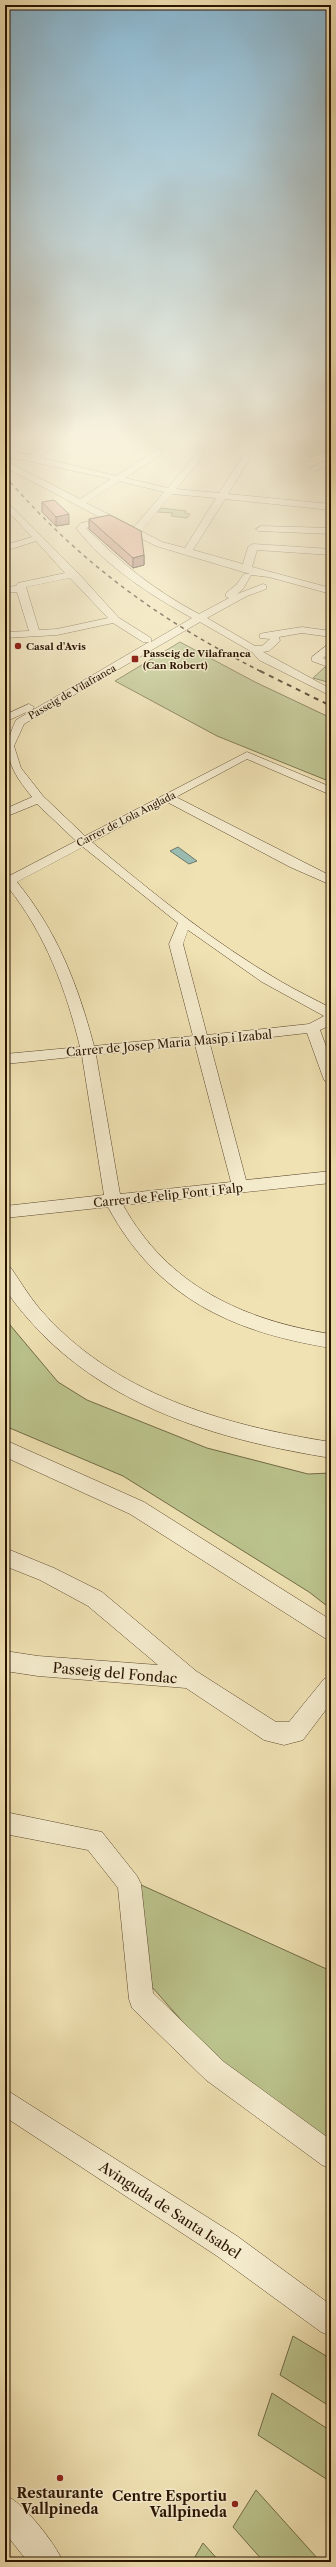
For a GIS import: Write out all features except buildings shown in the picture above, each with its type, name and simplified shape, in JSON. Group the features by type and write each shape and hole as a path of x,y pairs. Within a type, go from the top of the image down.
{"street":[{"path":"55,556 74,574 115,620 147,640"},
{"path":"113,556 128,569 196,616 239,638 253,648 263,658 331,693"},
{"path":"197,556 245,573 268,574 331,591"},
{"path":"250,556 245,573 253,586 314,587"},
{"name":"Passeig de Vilafranca","path":"6,747 10,729 236,591 245,573"},
{"path":"35,633 21,590 22,585 74,574"},
{"path":"266,587 277,582 268,574"},
{"path":"6,587 21,590"},
{"name":"Passeig de Vilafranca","path":"5,719 147,640 244,594 266,587"},
{"path":"5,635 57,632 115,620"},
{"path":"239,638 248,641 302,630 331,634"},
{"path":"253,648 266,648 276,639 273,636"},
{"path":"253,648 260,638"},
{"path":"331,645 316,659 331,665"},
{"path":"6,747 8,762 38,799 129,882 184,924 267,980 331,1014"},
{"name":"Carrer de Lola Anglada","path":"6,880 168,798 247,755 331,791"},
{"path":"168,798 294,864 331,881"},
{"path":"5,813 38,799"},
{"path":"6,880 38,919 56,952 72,991 88,1051 113,1201 120,1218 148,1255 179,1284 198,1296 230,1313 266,1327 331,1341"},
{"path":"184,924 176,944 240,1187"},
{"name":"Carrer de Josep Maria Masip i Izabal","path":"5,1059 312,1028 331,1019"},
{"path":"312,1028 331,1080"},
{"name":"Carrer de Felip Font i Falp","path":"5,1212 331,1177"},
{"path":"5,1273 28,1306 65,1344 91,1366 143,1397 194,1420 234,1432 281,1443 331,1450"},
{"path":"5,1448 137,1508 331,1632"},
{"path":"5,1558 47,1574 96,1599 189,1678"},
{"name":"Passeig del Fondac","path":"5,1661 52,1668 189,1678 272,1732 284,1734 295,1732 331,1686"},
{"path":"5,1823 94,1840 129,1884 141,1999 214,2071 331,2156"},
{"name":"Avinguda de Santa Isabel","path":"5,2102 227,2246 331,2322"},
{"path":"5,2510 48,2562"}],"green space":[{"path":"180,642 255,682 331,718 331,782 217,736 115,681"},
{"path":"325,667 331,668 331,683 313,678"},
{"path":"5,1319 58,1382 87,1400 207,1448 308,1474 331,1473 331,1609 309,1592 123,1476 5,1426"},
{"path":"139,1884 331,1971 331,2142 218,2062 152,1987"},
{"path":"293,2336 331,2359 331,2407 280,2375"},
{"path":"272,2393 331,2431 331,2471 328,2480 258,2435"},
{"path":"256,2490 318,2559 316,2562 264,2562 233,2527"},
{"path":"203,2543 220,2562 192,2562"}],"water":[{"path":"178,847 197,861 189,864 170,851"}],"railway":[{"path":"85,556 123,588 155,610 189,632 262,672"},
{"path":"262,672 331,706"}],"place":[{"name":"Casal d'Avis","path":"18,646"},
{"name":"Passeig de Vilafranca (Can Robert)","path":"135,659"},
{"name":"Restaurante Vallpineda","path":"60,2478"},
{"name":"Centre Esportiu Vallpineda","path":"235,2504"}]}
